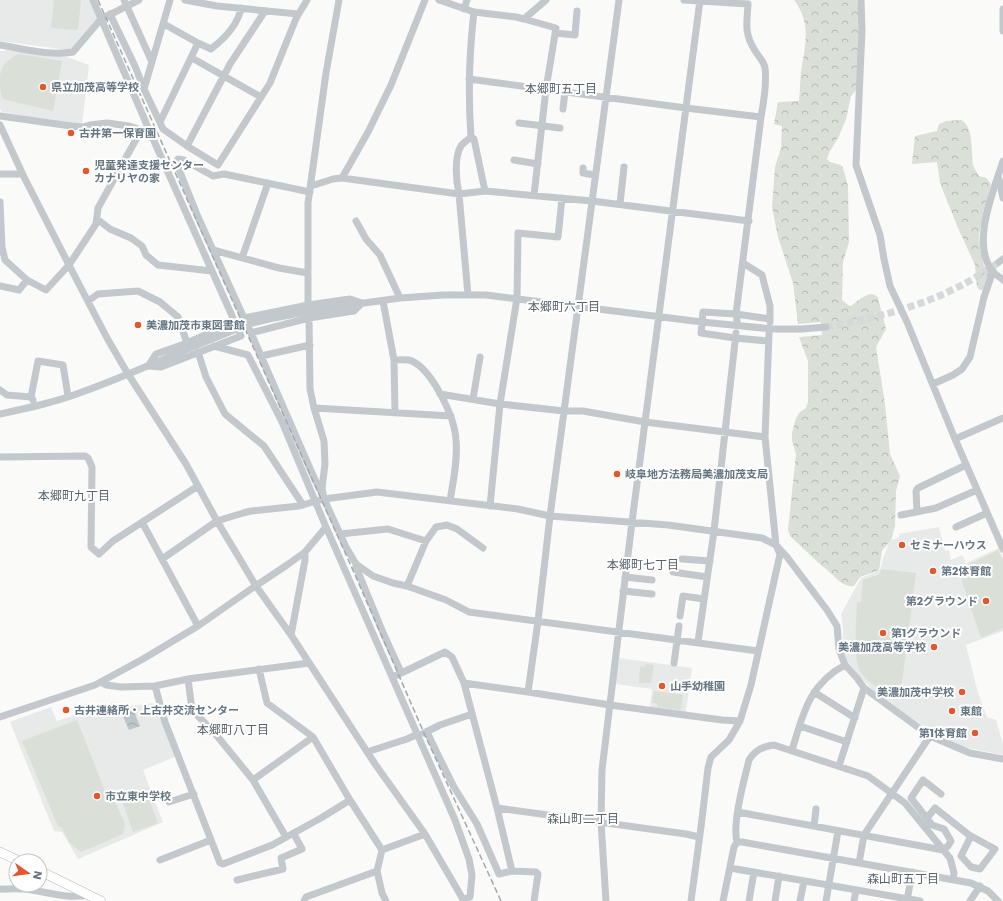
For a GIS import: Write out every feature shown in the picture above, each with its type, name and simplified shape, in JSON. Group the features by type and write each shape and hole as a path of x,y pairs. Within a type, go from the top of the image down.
{"main road":[{"path":"48,875 101,901"}],"street":[{"path":"93,0 241,336 161,367 148,366"},
{"path":"0,45 44,53 65,54 73,52 101,19 125,3 139,0"},
{"path":"144,89 170,0"},
{"path":"185,0 221,3 241,8 298,14"},
{"path":"110,14 163,129 218,165 270,83 298,14 301,12 307,0"},
{"path":"308,305 308,203 326,73 339,0"},
{"path":"342,178 368,132 391,85 425,0"},
{"path":"439,0 474,12 516,17 556,28 546,89 534,195"},
{"path":"464,9 467,0"},
{"path":"524,19 546,0"},
{"path":"528,692 619,0"},
{"path":"684,0 748,4 747,33 765,67 765,98 761,117 736,317"},
{"path":"861,0 862,30 856,165 880,235 890,286 1003,549"},
{"path":"606,901 601,822 602,770 623,591 700,1"},
{"path":"125,3 152,62"},
{"path":"164,24 211,49 224,39 237,20 241,8"},
{"path":"1003,9 1003,31"},
{"path":"187,146 224,77 265,11"},
{"path":"555,33 575,35 577,11"},
{"path":"474,12 470,44 469,107 471,138 474,139 485,191"},
{"path":"160,122 198,43"},
{"path":"192,58 261,97"},
{"path":"469,79 761,117"},
{"path":"562,109 565,91"},
{"path":"0,116 83,127 107,124 129,126 150,132"},
{"path":"519,123 560,128"},
{"path":"0,125 69,265 128,374 186,464 217,521 256,586 291,635 367,752 425,834 464,900 470,897 472,875 469,859 456,820 326,527 316,500 282,422 248,355 214,346"},
{"path":"0,202 2,246 5,260 27,280 46,290 69,265 96,224 98,208 139,134 150,132"},
{"path":"468,295 459,194 456,178 458,155 461,145 471,138"},
{"path":"401,672 373,608 356,564 309,468 262,356 213,250 176,162 178,159 184,160 213,176 224,174 268,183 310,189 333,179 342,178 459,194 485,191 534,195 620,204 749,221"},
{"path":"514,160 538,164"},
{"path":"1003,160 983,228 987,258 993,271 1003,280"},
{"path":"620,204 624,167"},
{"path":"583,168 584,173 595,175"},
{"path":"0,174 18,174 22,172"},
{"path":"998,178 1001,185 1003,198"},
{"path":"242,258 268,183"},
{"path":"490,506 500,404 517,298 518,233 558,237 562,198"},
{"path":"96,219 110,229 132,238 142,246 146,255 158,265 212,271"},
{"path":"356,221 366,238 380,255 400,298"},
{"path":"213,250 279,268 308,273"},
{"path":"690,901 708,768 711,757 729,740 740,721 751,685 780,554 776,545 765,437 769,338 701,333 703,312 770,322 770,306 762,275 743,263"},
{"path":"932,384 953,375 962,369 970,357 984,297 993,271"},
{"path":"0,286 20,290 27,280"},
{"path":"88,301 98,294 138,290 160,302 178,317 188,345"},
{"path":"188,345 269,319 362,303 400,298 443,295 486,295 517,298 702,322 773,329 826,328"},
{"path":"244,318 308,305 350,299 362,303"},
{"path":"383,301 394,360 395,412"},
{"path":"251,333 309,318 354,311 362,303"},
{"path":"309,318 310,389 324,442 323,497"},
{"path":"0,414 35,406 68,396 128,374 148,366 234,322"},
{"path":"698,642 714,530 735,335"},
{"path":"262,356 310,345"},
{"path":"198,352 206,377 225,414 264,446 301,505"},
{"path":"474,399 480,357"},
{"path":"394,360 413,361 426,373 434,383 451,416 455,430 456,450 450,501"},
{"path":"35,406 31,397 38,361 63,365 68,396"},
{"path":"0,390 7,395 31,397"},
{"path":"440,394 500,404 564,411 583,411 645,422 765,437"},
{"path":"314,408 451,416"},
{"path":"955,439 1003,418"},
{"path":"0,458 85,456 88,458 92,467 90,547 98,554 113,541 198,486"},
{"path":"917,512 916,492 918,488 966,465"},
{"path":"901,516 936,508 977,490"},
{"path":"162,559 217,521 251,511 301,505 323,497 377,492 518,509 550,516 668,525 714,530 762,538 776,545 787,557 833,619 837,626 839,649 845,665 864,688 930,736 970,754 1003,759"},
{"path":"956,527 987,513"},
{"path":"142,522 198,626"},
{"path":"408,586 426,541 436,527 447,525 457,529 483,548"},
{"path":"0,718 101,682 143,660 198,626 305,552 326,527"},
{"path":"340,534 388,529 426,541"},
{"path":"291,635 305,560 305,552"},
{"path":"682,559 710,562"},
{"path":"356,564 373,576 408,586 446,600 469,612 758,651"},
{"path":"673,572 707,577"},
{"path":"625,577 652,580"},
{"path":"623,591 652,594"},
{"path":"680,616 683,596 704,599"},
{"path":"674,663 679,626"},
{"path":"393,677 445,652 452,657 464,684 498,808 512,872"},
{"path":"101,682 106,685 120,687 155,686 188,679 309,663"},
{"path":"792,750 805,710 814,692 825,678 845,665"},
{"path":"260,669 267,703 313,738 382,850 376,871 382,893 386,901"},
{"path":"188,679 192,710 213,731 252,780 286,837"},
{"path":"464,684 610,705 722,720 740,721"},
{"path":"155,686 165,722 220,863 223,864 272,845 294,834 350,800"},
{"path":"839,766 864,688"},
{"path":"814,692 855,718"},
{"path":"367,752 427,732 440,725 472,714"},
{"path":"800,726 847,742"},
{"path":"427,732 454,787 477,824 499,874 512,872 536,872 538,874 534,901"},
{"path":"859,863 864,835 930,736"},
{"path":"252,780 313,738"},
{"path":"723,901 734,847 737,842 735,836 738,812 749,760 752,754 760,749 774,745 868,776 892,793 905,803 950,858 954,873 953,879"},
{"path":"738,812 943,850 948,846 950,841 949,837 944,829 932,825 911,798 923,780 941,794"},
{"path":"169,802 194,794"},
{"path":"498,808 699,837"},
{"path":"927,818 935,808 971,836 995,849 980,869 971,867 961,856 971,836"},
{"path":"814,826 816,809"},
{"path":"826,901 838,831"},
{"path":"237,880 283,869 281,858 302,848 294,834"},
{"path":"382,850 425,834"},
{"path":"160,860 212,840"},
{"path":"737,842 953,879 980,886 993,894 998,901"},
{"path":"730,868 856,890 881,898 920,901"},
{"path":"304,901 306,897 376,871"},
{"path":"749,901 754,872"},
{"path":"907,900 912,872"},
{"path":"775,901 779,876"},
{"path":"800,901 804,881"},
{"path":"970,901 980,886"},
{"path":"0,889 31,890 64,899 88,895"},
{"path":"854,901 856,890"}],"shaded area":[{"name":"県立加茂高等学校","path":"0,0 90,0 98,17 69,50 0,41"},
{"name":"県立加茂高等学校","path":"9,48 67,57 89,65 82,124 49,121 2,112 0,109 0,51 4,51"},
{"path":"939,527 945,551 949,550 951,560 962,555 966,563 999,548 1003,558 1003,631 966,645 978,693 987,717 996,720 1003,744 1003,755 958,746 907,716 874,692 848,663 843,651 843,628 841,614 861,578 880,570 890,540 899,538 899,534"},
{"name":"山手幼稚園","path":"619,658 692,668 685,713 650,707 652,689 615,684"},
{"name":"市立東中学校","path":"114,702 117,708 153,703 166,728 177,756 143,770 163,822 78,859 62,832 54,831 10,722 51,707 57,721"}],"green space":[{"path":"54,0 81,0 78,30 51,28"},
{"path":"794,0 857,0 860,12 864,58 858,88 851,96 846,119 827,159 830,162 841,165 848,186 849,242 843,262 842,300 851,306 864,296 872,294 875,295 878,298 886,329 876,347 885,404 890,454 900,476 896,491 895,526 891,540 882,551 879,570 860,577 854,586 845,585 837,579 790,536 788,530 796,454 792,440 792,433 796,418 800,412 806,408 808,402 808,361 799,337 822,335 821,322 798,324 793,283 778,237 772,207 775,167 781,148 782,126 774,124 778,102 799,101 806,35 803,17"},
{"path":"18,54 62,61 53,111 3,99 0,88 2,68 10,59"},
{"path":"961,120 965,123 970,134 974,168 979,176 986,178 991,184 979,234 984,266 990,272 983,290 980,290 977,287 975,265 940,183 937,162 912,164 915,136 937,131 939,124 946,121"},
{"name":"第2グラウンド","path":"998,550 1003,561 1003,628 981,638 960,575 967,571 965,566"},
{"name":"第1グラウンド","path":"881,569 916,573 902,682 895,690 889,693 883,692 861,673 858,667 856,649 857,602 861,602 863,580 880,574"},
{"path":"645,664 654,665 651,683 639,683 640,666 645,667"},
{"path":"654,691 683,695 681,710 657,707 657,703 652,703"},
{"path":"77,720 109,801 114,800 125,824 123,834 81,852 69,842 62,828 58,826 22,741"},
{"path":"145,788 158,823 133,832 121,798"}],"water":[{"path":"133,709 140,726 129,730 122,714"}],"tunnel":[{"path":"826,327 873,317 917,305 958,287 999,262"}],"railway":[{"path":"98,0 356,577 424,733 501,901"}],"place":[{"name":"県立加茂高等学校","path":"43,87"},
{"name":"古井第一保育園","path":"71,133"},
{"name":"児童発達支援センター カナリヤの家","path":"86,171"},
{"name":"美濃加茂市東図書館","path":"138,325"},
{"name":"岐阜地方法務局美濃加茂支局","path":"617,474"},
{"name":"セミナーハウス","path":"902,545"},
{"name":"第2体育館","path":"933,571"},
{"name":"第2グラウンド","path":"986,601"},
{"name":"第1グラウンド","path":"883,633"},
{"name":"美濃加茂高等学校","path":"934,647"},
{"name":"山手幼稚園","path":"662,686"},
{"name":"美濃加茂中学校","path":"962,692"},
{"name":"古井連絡所・上古井交流センター","path":"66,710"},
{"name":"東館","path":"952,711"},
{"name":"第1体育館","path":"975,733"},
{"name":"市立東中学校","path":"97,796"}],"district":[{"name":"本郷町五丁目","path":"561,88"},
{"name":"本郷町六丁目","path":"564,306"},
{"name":"本郷町九丁目","path":"74,495"},
{"name":"本郷町七丁目","path":"643,564"},
{"name":"本郷町八丁目","path":"233,729"},
{"name":"森山町二丁目","path":"583,818"},
{"name":"森山町五丁目","path":"903,878"}]}
